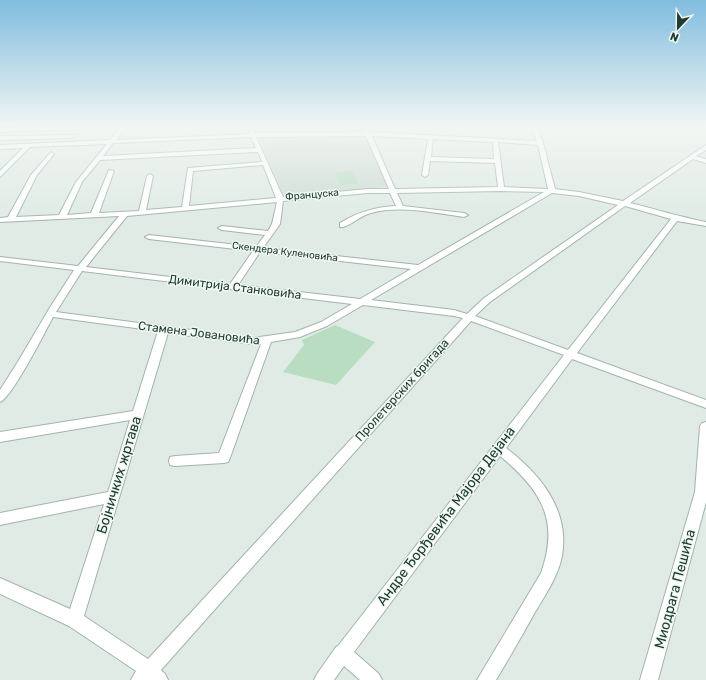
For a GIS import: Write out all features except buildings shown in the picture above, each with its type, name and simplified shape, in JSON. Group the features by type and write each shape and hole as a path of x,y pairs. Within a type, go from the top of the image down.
{"street":[{"path":"0,175 17,158"},
{"path":"11,219 39,168 48,158"},
{"path":"62,217 79,182 99,158 103,158"},
{"path":"233,286 270,233 279,216 280,198 263,158"},
{"path":"379,158 400,208"},
{"path":"498,158 501,188"},
{"path":"544,158 552,190"},
{"name":"Пролетерских бригада","path":"149,677 469,316 487,300 691,158"},
{"path":"695,158 706,161"},
{"path":"424,175 427,160 498,161"},
{"path":"185,209 190,169 266,163"},
{"path":"94,216 111,171"},
{"path":"142,213 150,176"},
{"name":"Француска","path":"0,220 142,213 280,198 392,189 501,188 552,190 579,194 658,211 676,218 706,224"},
{"name":"Стамена Јовановића","path":"50,314 252,340 267,340 297,335 308,332 364,302 552,190"},
{"path":"343,225 349,219 361,214 400,208 464,215"},
{"path":"0,398 61,295 80,269 125,214"},
{"name":"Андре Ђорђевића Мајора Дејана","path":"323,680 498,448 676,218"},
{"path":"222,228 270,233"},
{"name":"Скендера Куленовића","path":"149,237 260,248 420,268"},
{"name":"Димитрија Станковића","path":"0,259 233,286 469,316 706,404"},
{"name":"Бојничких жртава","path":"75,620 164,329"},
{"path":"175,461 224,458 267,340"},
{"path":"0,437 137,415"},
{"name":"Миодрага Пешића","path":"650,680 704,493 706,426"},
{"path":"486,680 547,577 556,551 557,538 556,522 551,505 539,487 523,469 498,448"},
{"path":"0,519 114,496"},
{"path":"0,586 75,620 149,677"},
{"path":"342,653 373,680"}],"shaded area":[{"path":"267,158 376,158 388,187 292,196 287,196 283,193"}],"green space":[{"path":"353,171 358,184 340,185 336,172"},
{"path":"335,325 375,342 336,385 283,372 304,345 302,340"}]}
